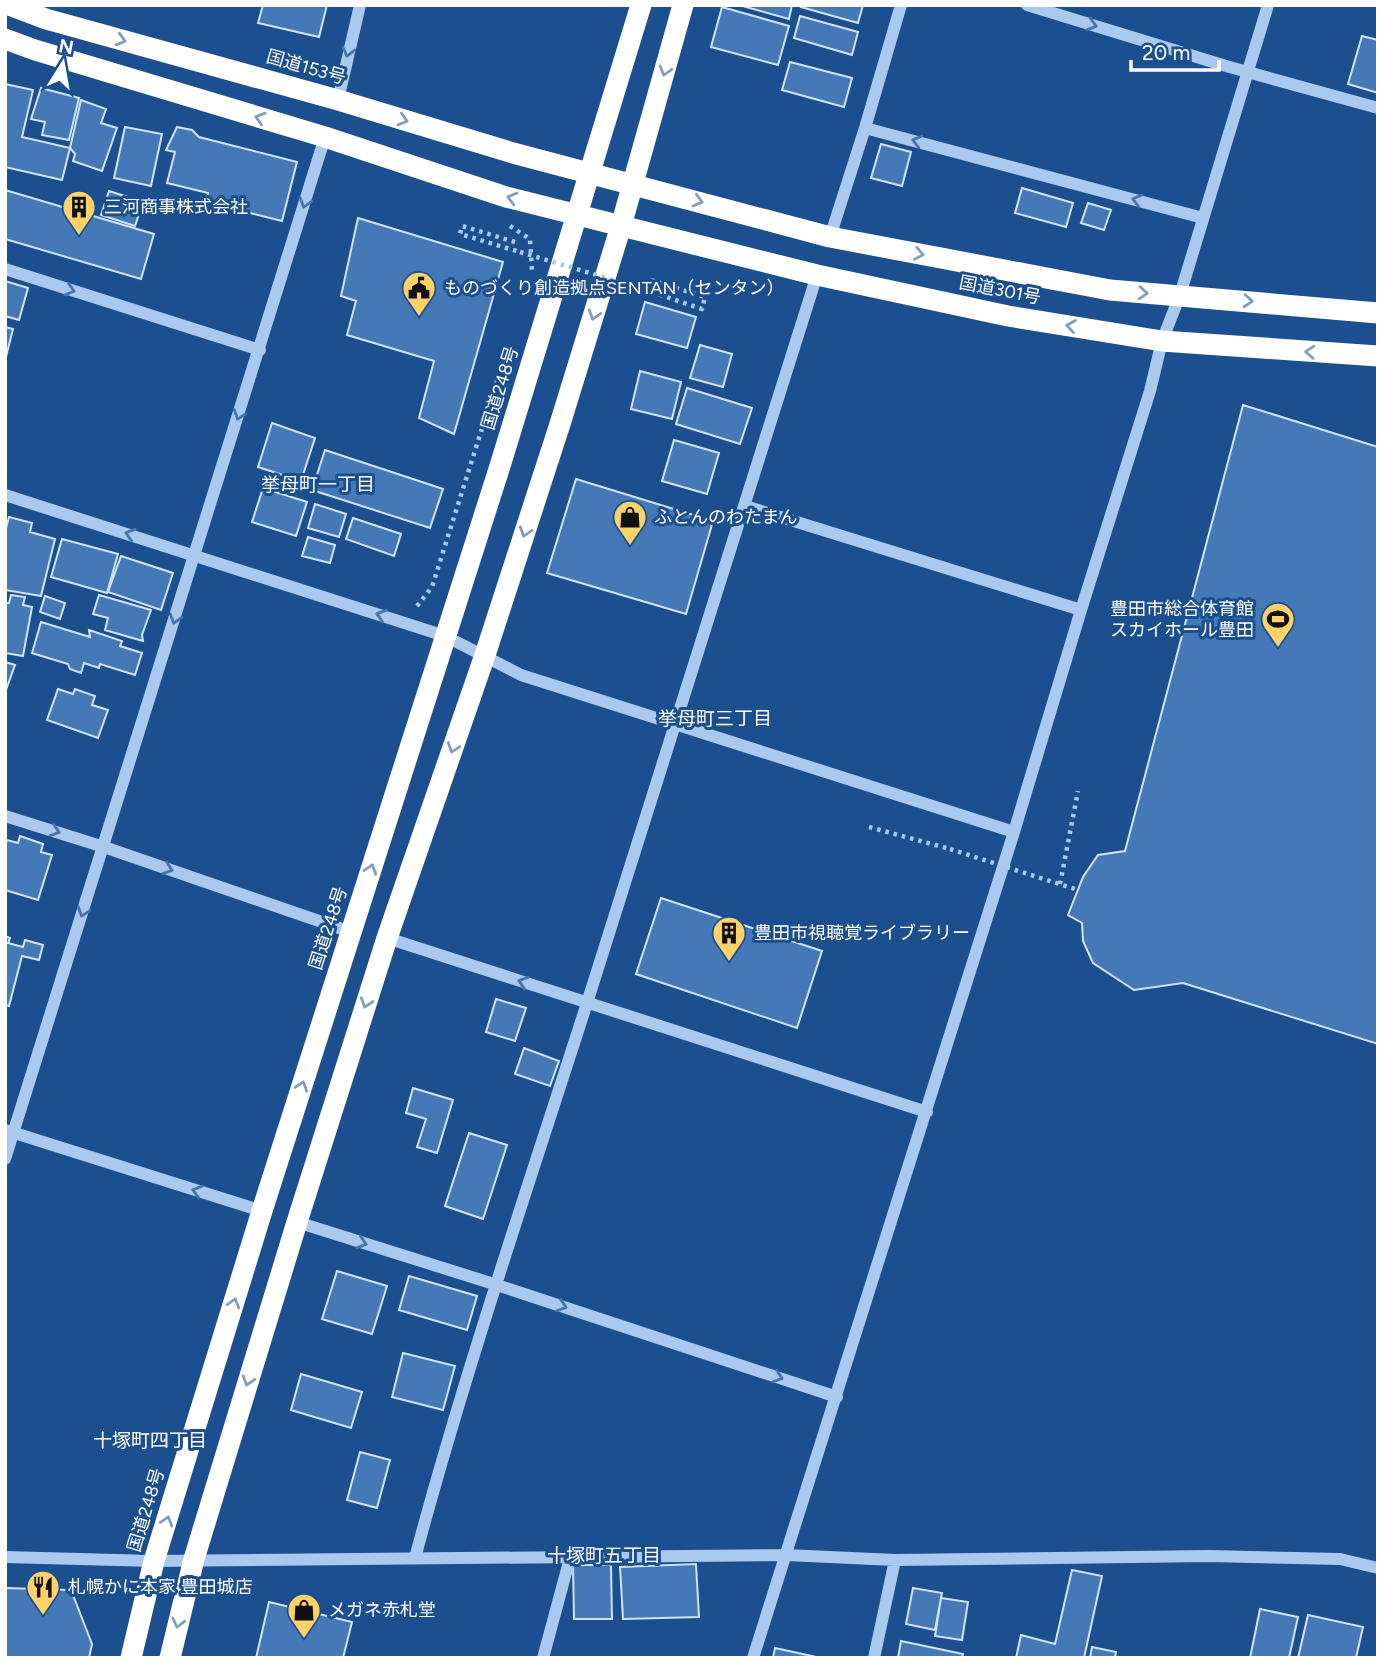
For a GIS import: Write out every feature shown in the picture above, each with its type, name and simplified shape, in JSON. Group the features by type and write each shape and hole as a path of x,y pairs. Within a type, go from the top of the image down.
{"highway":[{"name":"国道153号","path":"9,5 46,19 338,100 513,153 632,183"},
{"path":"578,215 641,5"},
{"path":"170,1658 194,1559 297,1222 387,937 485,655 621,226 683,5"},
{"path":"5,39 325,137 506,197 621,226"},
{"name":"国道301号","path":"632,183 830,237 1110,290 1378,313"},
{"name":"国道248号","path":"131,1658 154,1561 262,1211 578,215"},
{"name":"国道301号","path":"621,226 817,275 1007,316 1162,341 1378,356"}],"street":[{"path":"338,100 360,5"},
{"path":"830,237 901,5"},
{"path":"1027,5 1247,72 1378,108"},
{"path":"753,1658 927,1112 1150,391 1162,341 1180,295 1268,5"},
{"path":"865,128 1203,218"},
{"path":"5,1159 9,1131 104,847 325,137"},
{"path":"5,269 260,350"},
{"path":"415,1558 497,1285 817,275"},
{"path":"5,495 446,636 521,675 1014,832"},
{"path":"745,506 1081,610"},
{"path":"5,816 351,932"},
{"path":"387,937 927,1112"},
{"path":"9,1131 262,1211"},
{"path":"297,1222 837,1397"},
{"path":"5,1557 154,1561 786,1555 895,1560 1209,1556 1340,1559 1378,1568"},
{"path":"543,1658 570,1558"},
{"path":"874,1658 895,1560"}],"path":[{"path":"509,225 530,239 533,266 528,280"},
{"path":"515,242 462,226 460,234 702,309 705,297 651,280"},
{"path":"417,606 432,587 503,360"},
{"path":"1060,884 1078,791"},
{"path":"869,827 1079,890"}],"building":[{"path":"263,5 327,5 319,37 258,23"},
{"path":"739,5 792,5 789,19"},
{"path":"863,5 858,23 801,7"},
{"path":"722,7 789,26 778,65 711,47"},
{"path":"800,16 858,32 852,55 794,38"},
{"path":"1362,36 1378,40 1378,93 1348,84"},
{"path":"790,62 852,78 844,107 782,90"},
{"path":"5,84 33,90 22,137 70,148 62,180 5,167"},
{"path":"41,88 79,98 69,140 42,135 45,122 31,119"},
{"path":"81,100 106,109 101,123 117,128 102,171 73,161 75,154 70,148"},
{"path":"125,127 162,134 151,186 114,178"},
{"path":"177,127 192,130 199,137 297,162 282,221 206,202 208,193 167,183 175,152 166,150"},
{"path":"881,144 911,152 902,186 871,178"},
{"path":"1022,188 1073,203 1066,227 1015,213"},
{"name":"三河商事株式会社","path":"5,190 154,234 141,279 5,239"},
{"path":"109,191 143,202 135,226 101,215"},
{"path":"1088,203 1111,210 1104,230 1081,223"},
{"name":"ものづくり創造拠点SENTAN（センタン）","path":"358,218 503,262 454,434 419,418 434,361 347,335 356,301 341,296"},
{"path":"5,281 28,288 19,320 5,316"},
{"path":"645,302 696,317 687,348 636,334"},
{"path":"5,327 13,329 5,361"},
{"path":"700,345 732,354 723,387 690,378"},
{"path":"640,371 681,382 672,419 631,409"},
{"path":"687,388 752,408 740,444 676,424"},
{"name":"豊田市総合体育館 スカイホール豊田","path":"1243,405 1378,447 1378,1044 1183,983 1134,990 1093,963 1083,941 1082,923 1068,915 1083,877 1098,855 1125,851"},
{"path":"272,423 315,438 301,481 258,467"},
{"path":"674,440 719,453 707,494 662,481"},
{"path":"325,450 443,489 430,528 312,490"},
{"name":"ふとんのわたまん","path":"576,479 713,521 686,614 547,573"},
{"path":"263,488 307,502 296,536 252,522"},
{"path":"315,504 346,514 339,537 308,528"},
{"path":"9,517 32,523 30,532 55,539 41,596 5,590 5,532"},
{"path":"353,518 401,534 394,556 346,539"},
{"path":"308,537 335,545 330,563 302,556"},
{"path":"62,539 118,554 107,593 51,577"},
{"path":"121,556 173,573 161,610 108,592"},
{"path":"11,595 25,597 23,605 32,607 23,656 5,653 5,603 9,603"},
{"path":"99,595 151,610 142,635 143,641 105,630 108,618 93,614"},
{"path":"45,596 65,603 60,619 40,612"},
{"path":"41,622 90,637 89,630 122,641 120,646 142,653 135,675 100,664 99,668 84,663 81,673 70,669 68,664 32,653"},
{"path":"5,662 15,665 6,690 5,690"},
{"path":"58,689 73,694 75,689 95,696 92,705 108,710 98,738 47,720"},
{"path":"20,836 43,844 41,852 52,855 38,900 5,890 5,846 7,840 18,843"},
{"name":"豊田市視聴覚ライブラリー","path":"661,898 822,951 797,1028 636,974"},
{"path":"5,936 10,938 8,943 23,947 25,940 43,945 39,960 22,956 9,1006 5,1005"},
{"path":"496,999 526,1008 515,1041 486,1032"},
{"path":"524,1048 559,1061 550,1086 515,1074"},
{"path":"413,1088 453,1100 437,1153 417,1147 426,1119 406,1113"},
{"path":"469,1133 507,1145 483,1219 445,1206"},
{"path":"337,1271 387,1286 372,1334 322,1319"},
{"path":"409,1276 477,1296 467,1330 399,1310"},
{"path":"403,1353 455,1366 443,1410 392,1397"},
{"path":"301,1374 362,1392 351,1428 291,1410"},
{"path":"360,1452 390,1460 377,1508 347,1500"},
{"path":"696,1564 699,1617 623,1619 620,1567"},
{"path":"573,1565 611,1565 612,1619 574,1619"},
{"path":"1072,1570 1102,1576 1084,1658 1016,1658 1021,1635 1055,1644"},
{"name":"札幌かに本家 豊田城店","path":"5,1588 71,1590 92,1644 89,1658 5,1658"},
{"path":"913,1588 942,1593 935,1630 906,1624"},
{"path":"941,1598 968,1602 962,1640 935,1636"},
{"name":"メガネ赤札堂","path":"269,1602 352,1622 343,1658 256,1658"},
{"path":"1260,1609 1298,1617 1289,1658 1250,1658"},
{"path":"1308,1615 1363,1627 1356,1658 1298,1658"},
{"path":"901,1641 963,1654 962,1658 898,1658"},
{"path":"1092,1647 1116,1652 1115,1658 1090,1658"},
{"path":"775,1648 821,1658 773,1658"}],"place":[{"name":"三河商事株式会社","path":"79,237"},
{"name":"ものづくり創造拠点SENTAN（センタン）","path":"419,318"},
{"name":"ふとんのわたまん","path":"630,547"},
{"name":"豊田市総合体育館 スカイホール豊田","path":"1278,649"},
{"name":"豊田市視聴覚ライブラリー","path":"729,963"},
{"name":"札幌かに本家 豊田城店","path":"43,1617"},
{"name":"メガネ赤札堂","path":"304,1640"}],"district":[{"name":"挙母町一丁目","path":"318,484"},
{"name":"挙母町三丁目","path":"715,718"},
{"name":"十塚町四丁目","path":"150,1440"},
{"name":"十塚町五丁目","path":"604,1555"}]}
